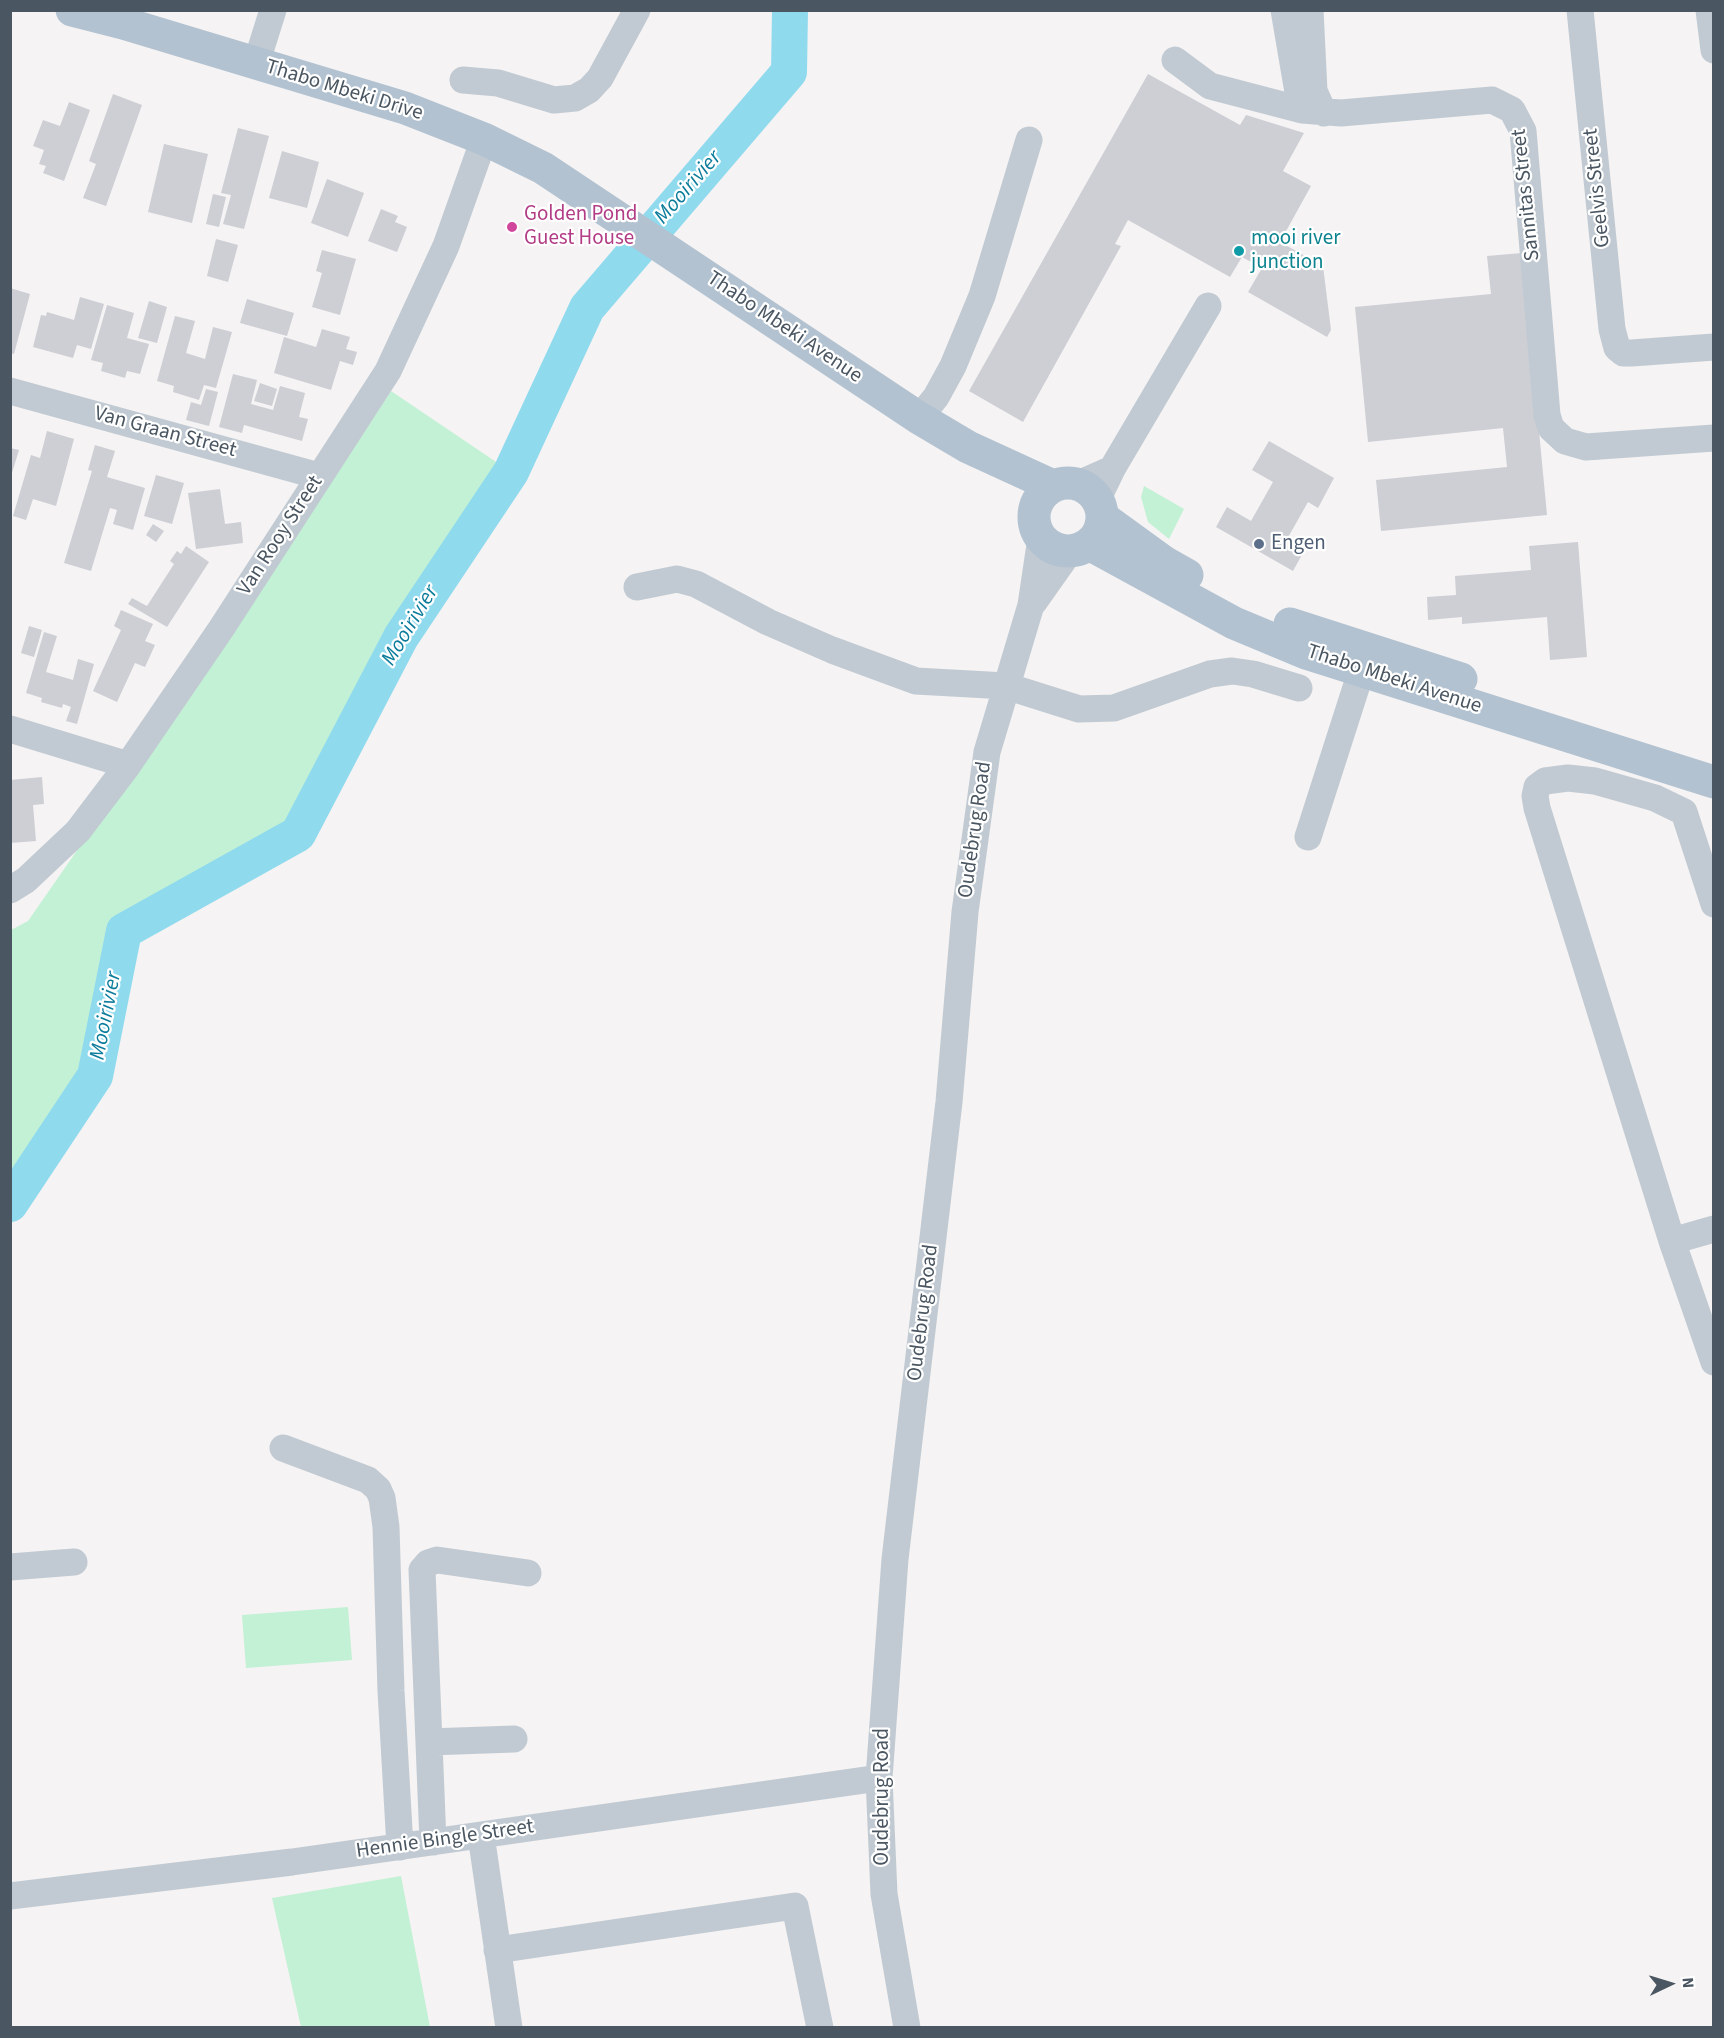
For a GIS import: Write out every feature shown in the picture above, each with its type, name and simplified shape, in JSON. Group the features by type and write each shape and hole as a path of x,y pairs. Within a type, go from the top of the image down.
{"main road":[{"name":"Thabo Mbeki Drive","path":"72,10 405,108 484,140 543,168 602,206"},
{"name":"Thabo Mbeki Avenue","path":"602,206 919,418 968,447 1234,622 1306,653 1361,672 1713,782"},
{"name":"Thabo Mbeki Avenue","path":"1070,516 1164,562 1218,592 1291,625 1713,759"}],"street":[{"path":"256,64 273,10"},
{"path":"463,80 498,83 554,100 575,98 590,90 600,78 637,10"},
{"path":"1284,10 1313,112"},
{"path":"1310,10 1313,112"},
{"name":"Geelvis Street","path":"1580,10 1612,329 1617,348 1623,352 1632,353 1713,346"},
{"path":"1709,10 1713,50"},
{"name":"Sannitas Street","path":"1175,60 1210,86 1313,112 1492,100 1512,110 1523,131 1547,415 1551,428 1565,441 1586,447 1713,438"},
{"name":"Van Rooy Street","path":"10,890 26,880 78,831 128,765 221,629 388,371 446,246 484,140"},
{"path":"919,418 936,397 954,366 982,296 1029,140"},
{"path":"1070,516 1112,469 1208,306"},
{"name":"Van Graan Street","path":"10,391 319,476"},
{"name":"Oudebrug Road","path":"907,2028 884,1894 879,1778 895,1558 949,1102 965,912 987,752 1031,605 1070,516"},
{"path":"637,586 676,579 696,584 768,621 832,650 916,681 1006,686 1079,709 1114,708 1210,674 1232,671 1253,674 1299,688"},
{"path":"1308,837 1361,672"},
{"path":"10,729 128,765"},
{"path":"1713,904 1684,812 1655,798 1595,781 1568,778 1545,781 1537,787 1534,796 1537,808 1672,1241 1713,1362"},
{"path":"1672,1241 1713,1229"},
{"path":"283,1448 368,1480 378,1489 382,1498 387,1537 391,1691 400,1846"},
{"path":"433,1842 422,1570 428,1563 436,1560 528,1573"},
{"path":"10,1568 74,1562"},
{"path":"429,1742 514,1739"},
{"name":"Hennie Bingle Street","path":"10,1896 433,1842 879,1778"},
{"path":"481,1835 509,2028"},
{"path":"497,1950 795,1906 820,2028"}],"green space":[{"path":"391,391 511,472 401,637 298,834 124,931 95,1076 11,1204 11,930 28,921 278,561"},
{"path":"1144,486 1184,509 1169,539 1148,522 1141,497"},
{"path":"348,1607 352,1660 246,1668 242,1615"},
{"path":"401,1876 430,2027 301,2027 272,1898"}],"building":[{"name":"mooi river junction","path":"1148,74 1240,125 1246,115 1304,133 1283,171 1311,186 1280,242 1323,266 1331,330 1327,337 1248,292 1262,268 1242,257 1230,277 1128,220 1115,244 1121,246 1023,422 969,391"},
{"path":"113,94 142,105 106,206 83,198 96,164 89,161"},
{"path":"69,102 90,110 64,181 43,173 46,166 39,164 44,150 33,146 43,120 60,126"},
{"path":"238,128 269,136 244,229 223,224 231,195 221,193"},
{"path":"164,144 208,154 192,223 148,212"},
{"path":"282,151 319,162 307,208 269,198"},
{"path":"327,179 364,193 348,237 311,223"},
{"path":"213,194 226,197 219,227 206,224"},
{"path":"381,209 398,216 395,222 407,227 397,252 368,241"},
{"path":"216,239 238,245 228,282 207,276"},
{"path":"322,250 356,259 340,315 312,307 322,273 316,271"},
{"path":"1522,253 1547,515 1381,531 1376,480 1507,467 1503,428 1368,442 1355,307 1491,294 1487,256"},
{"path":"10,288 30,294 14,354 10,353"},
{"path":"80,297 104,304 91,349 77,345 73,358 33,347 41,315 46,316 47,312 74,320"},
{"path":"247,299 294,313 287,336 240,323"},
{"path":"149,301 167,307 157,343 138,338"},
{"path":"107,305 134,313 127,338 149,344 140,374 127,371 125,378 101,371 103,363 91,360"},
{"path":"175,316 195,321 186,353 205,359 213,327 232,332 216,388 204,385 199,400 173,392 174,386 157,381"},
{"path":"322,329 350,337 346,349 357,352 353,365 340,361 331,390 274,373 284,337 316,347"},
{"path":"233,374 257,380 251,404 273,410 280,386 305,393 299,417 308,419 302,441 244,425 242,433 219,427"},
{"path":"260,383 277,389 272,406 254,401"},
{"path":"206,389 218,392 209,426 186,420 191,402 201,405"},
{"path":"47,431 74,439 56,506 33,499 26,520 13,516 31,455 40,458"},
{"path":"1269,441 1334,478 1318,508 1308,502 1286,541 1304,551 1293,571 1216,527 1227,507 1251,521 1273,482 1252,470"},
{"path":"95,445 115,451 107,477 145,488 133,530 113,524 117,510 110,508 91,571 64,563 92,471 88,470"},
{"path":"10,448 19,450 11,476 10,476"},
{"path":"156,475 184,483 172,524 144,516"},
{"path":"220,489 225,524 241,522 243,543 196,549 188,493"},
{"path":"153,524 164,531 156,542 146,535"},
{"path":"1578,542 1587,657 1550,660 1547,617 1462,624 1462,617 1428,620 1427,597 1456,595 1455,576 1531,570 1529,546"},
{"path":"186,546 209,562 167,627 128,604 132,598 147,606 174,564 170,561 177,551 181,554"},
{"path":"121,610 153,624 145,641 155,645 145,667 135,663 117,702 93,691 121,630 114,626"},
{"path":"29,626 42,630 34,657 21,653"},
{"path":"44,632 57,636 46,672 73,680 78,659 94,664 77,724 66,721 71,707 63,704 62,708 41,702 42,698 26,693"},
{"path":"42,777 44,804 33,805 36,841 10,843 10,780"}],"waterway":[{"name":"Mooirivier","path":"10,1204 95,1076 124,931 298,834 401,637 511,472 587,308 789,72 790,10"}],"place":[{"name":"Golden Pond Guest House","path":"512,227"},
{"name":"mooi river junction","path":"1239,251"},
{"name":"Engen","path":"1259,544"}]}
